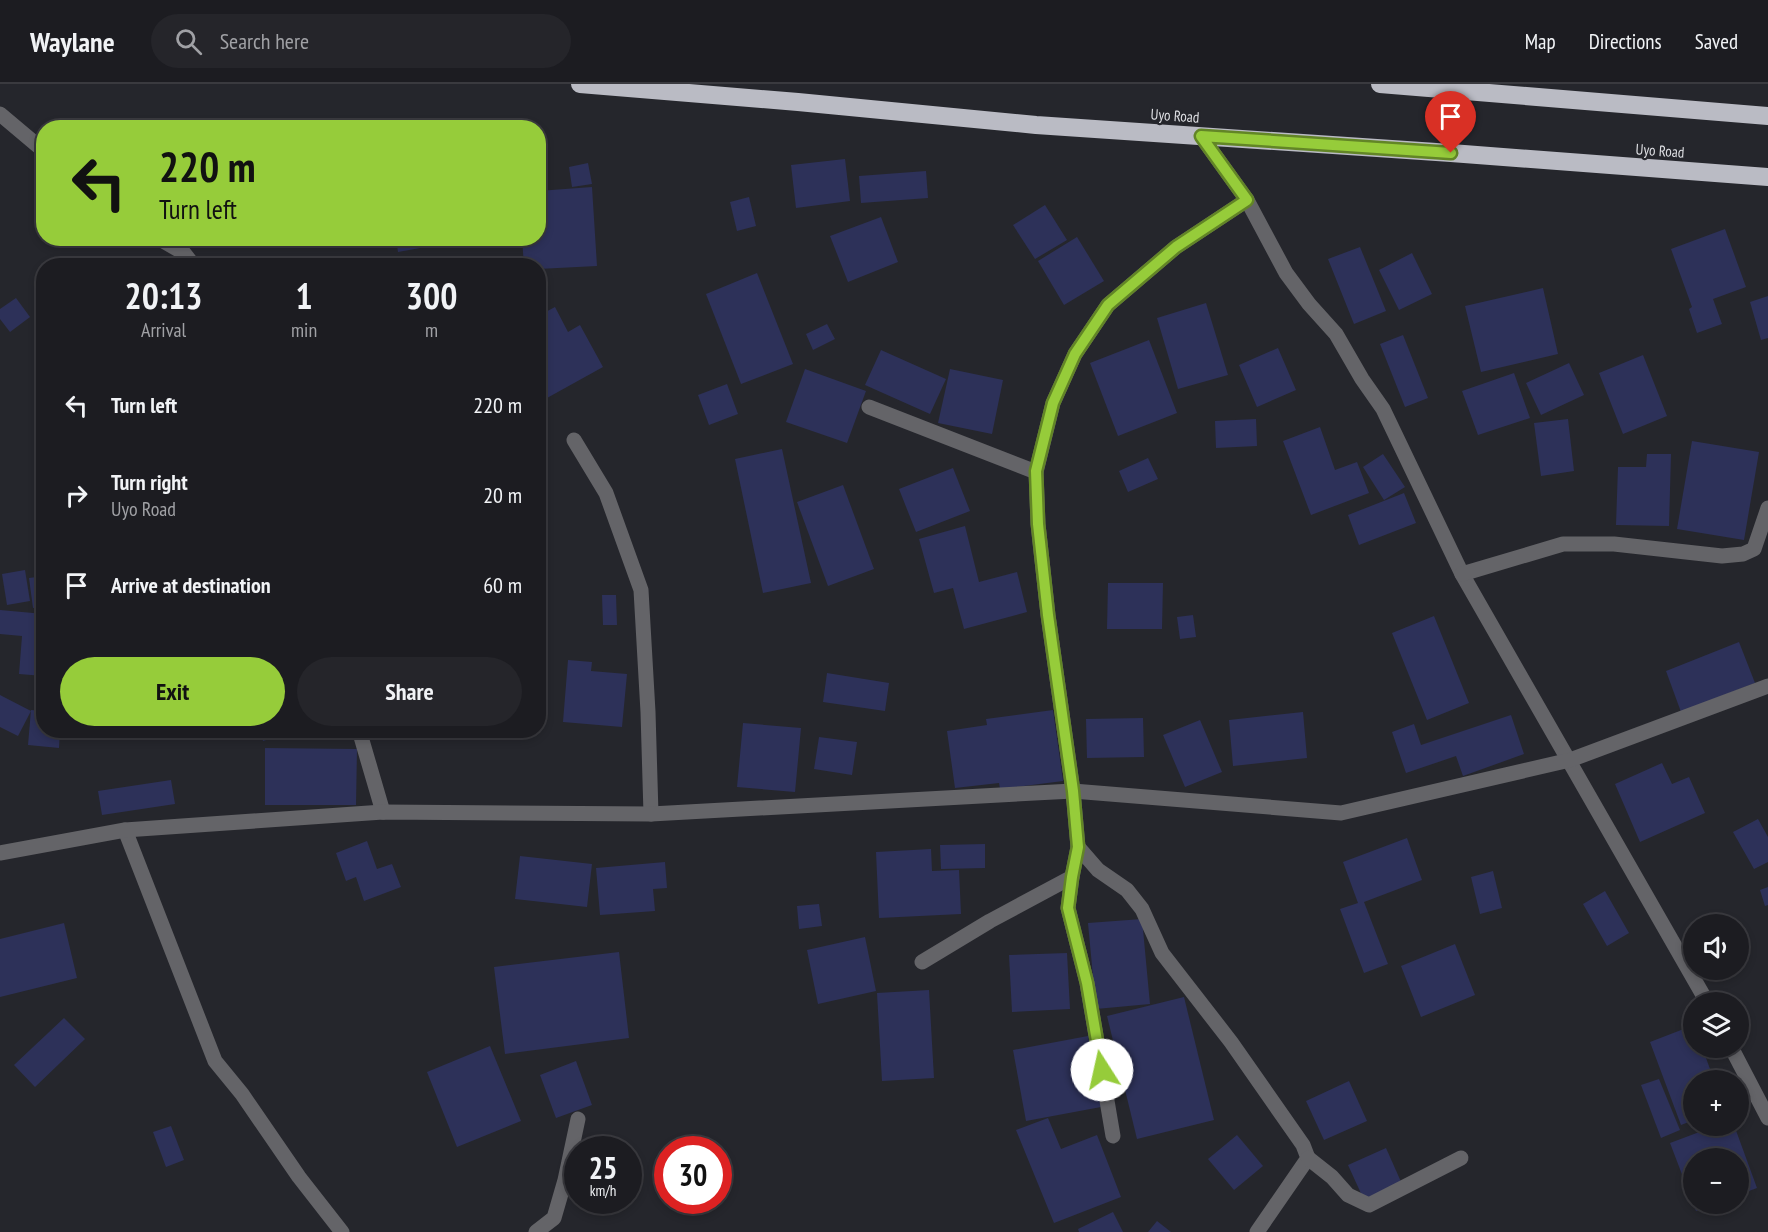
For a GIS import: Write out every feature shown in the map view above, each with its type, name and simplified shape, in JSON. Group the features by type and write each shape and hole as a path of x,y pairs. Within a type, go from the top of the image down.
{"highway":[{"name":"Uyo Road","path":"580,84 1036,125 1768,177"},
{"path":"1380,84 1768,116"}],"street":[{"path":"0,114 36,144"},
{"path":"1201,136 1247,200 1286,273 1309,304 1336,334 1362,379 1383,409 1462,574 1701,992"},
{"path":"1113,1136 1087,983 1068,908 1078,847 1073,791 1048,615 1038,524 1036,471 1053,403 1075,354 1108,305 1176,247 1247,200"},
{"path":"172,246 188,258"},
{"path":"869,407 1036,471"},
{"path":"574,440 606,493 641,590 651,814"},
{"path":"1462,574 1563,544 1614,543 1722,556 1743,554 1754,549 1768,508"},
{"path":"0,853 125,830 383,812 651,814 1073,791 1341,813 1570,760 1768,686"},
{"path":"361,738 383,812"},
{"path":"125,830 215,1061 242,1094 299,1177 342,1232"},
{"path":"1078,847 1098,870 1127,890 1142,909 1162,953 1255,1075 1303,1145 1308,1158 1332,1177 1348,1195 1369,1205 1461,1158"},
{"path":"922,962 990,921 1072,877"},
{"path":"1737,1058 1768,1118"},
{"path":"536,1232 554,1218 566,1180 578,1119"},
{"path":"1257,1232 1308,1158"}],"building":[{"path":"845,159 850,201 796,208 791,165"},
{"path":"588,163 592,184 572,187 569,167"},
{"path":"926,171 928,198 861,203 859,176"},
{"path":"592,187 597,266 546,269 546,258 523,258 523,246 546,246 546,190"},
{"path":"749,197 756,226 737,231 730,202"},
{"path":"1045,205 1067,240 1035,259 1013,225"},
{"path":"881,217 898,262 848,282 830,236"},
{"path":"1725,229 1746,287 1713,299 1722,324 1697,333 1689,309 1692,307 1671,249"},
{"path":"1077,237 1104,281 1064,305 1038,261"},
{"path":"397,246 431,246 398,252"},
{"path":"1360,247 1386,311 1354,324 1328,259"},
{"path":"1412,253 1432,294 1399,310 1379,270"},
{"path":"757,273 793,364 741,384 706,294"},
{"path":"1543,288 1558,354 1481,372 1465,306"},
{"path":"1768,296 1768,338 1761,340 1750,302"},
{"path":"16,298 30,317 10,332 0,319 0,309"},
{"path":"1206,303 1228,375 1178,389 1157,318"},
{"path":"555,307 568,332 580,325 603,367 547,398 546,396 546,312"},
{"path":"827,324 835,339 813,350 806,334"},
{"path":"1403,335 1428,398 1405,407 1380,344"},
{"path":"1149,340 1177,413 1118,436 1090,363"},
{"path":"1278,348 1296,390 1257,407 1239,365"},
{"path":"881,350 946,379 930,414 865,385"},
{"path":"1643,355 1667,416 1623,434 1599,373"},
{"path":"1569,363 1584,395 1541,415 1526,383"},
{"path":"805,369 866,391 847,443 786,422"},
{"path":"950,369 1003,380 992,434 938,423"},
{"path":"1514,373 1530,418 1478,435 1462,391"},
{"path":"727,384 738,414 709,425 698,395"},
{"path":"1256,419 1257,446 1216,448 1215,421"},
{"path":"1568,419 1574,471 1541,476 1534,423"},
{"path":"1320,427 1335,470 1357,462 1369,493 1311,515 1283,441"},
{"path":"1692,441 1759,452 1744,540 1677,529"},
{"path":"782,449 811,583 763,593 735,459"},
{"path":"1383,454 1405,487 1384,500 1363,467"},
{"path":"1647,454 1671,454 1669,526 1616,525 1618,467 1646,467"},
{"path":"1148,458 1158,479 1128,492 1119,471"},
{"path":"953,468 970,511 916,532 899,489"},
{"path":"843,485 874,569 828,586 797,502"},
{"path":"1404,493 1416,523 1359,545 1348,515"},
{"path":"965,526 979,582 1017,572 1027,612 964,629 953,588 934,593 919,539"},
{"path":"25,570 30,601 7,605 2,574"},
{"path":"36,577 36,608 33,608 29,578"},
{"path":"1108,583 1163,583 1162,629 1107,629"},
{"path":"602,595 616,595 617,625 603,625"},
{"path":"0,610 36,613 36,675 19,674 22,636 0,634"},
{"path":"1193,615 1196,637 1180,639 1177,617"},
{"path":"1434,616 1469,703 1427,720 1392,633"},
{"path":"1739,642 1755,683 1681,712 1666,671"},
{"path":"568,660 592,662 591,671 627,674 622,727 563,722"},
{"path":"827,673 889,683 885,711 823,702"},
{"path":"0,695 31,711 18,736 0,727"},
{"path":"31,710 36,710 36,738 60,738 59,748 28,745"},
{"path":"1053,710 1063,781 1000,789 999,783 955,788 947,731 987,725 986,719"},
{"path":"1303,712 1307,758 1233,766 1229,720"},
{"path":"1511,715 1524,754 1463,776 1456,756 1406,773 1392,732 1414,724 1421,745"},
{"path":"1143,718 1144,757 1087,758 1086,719"},
{"path":"1200,720 1222,772 1185,787 1163,735"},
{"path":"743,723 801,728 795,792 737,787"},
{"path":"819,737 857,742 852,775 814,769"},
{"path":"265,748 357,749 356,805 265,805"},
{"path":"1662,763 1672,784 1689,777 1705,813 1640,842 1615,784"},
{"path":"171,780 175,804 102,815 98,791"},
{"path":"1758,819 1768,837 1768,862 1754,869 1733,832"},
{"path":"1407,838 1422,880 1364,902 1388,964 1364,973 1340,909 1358,903 1343,862"},
{"path":"367,841 377,869 392,864 401,887 364,901 356,877 346,881 336,853"},
{"path":"985,844 985,868 941,869 940,845"},
{"path":"931,849 932,871 959,870 961,914 879,918 876,852"},
{"path":"520,856 592,864 587,907 515,899"},
{"path":"665,862 667,888 653,889 655,911 600,915 596,868"},
{"path":"1493,871 1502,908 1480,914 1471,877"},
{"path":"1768,887 1768,905 1765,906 1760,890"},
{"path":"1605,891 1629,933 1607,946 1583,904"},
{"path":"819,904 822,926 799,929 797,906"},
{"path":"1142,919 1150,1004 1096,1009 1088,923"},
{"path":"64,923 77,978 0,997 0,939"},
{"path":"865,937 876,991 818,1004 807,950"},
{"path":"1455,944 1475,995 1421,1017 1401,966"},
{"path":"619,952 629,1038 505,1054 494,967"},
{"path":"1067,953 1070,1009 1012,1012 1009,955"},
{"path":"929,990 934,1078 882,1081 877,993"},
{"path":"1184,997 1214,1120 1137,1139 1107,1016"},
{"path":"64,1018 85,1039 35,1087 14,1065"},
{"path":"1683,1029 1683,1058 1706,1058 1710,1070 1683,1070 1683,1124 1681,1125 1650,1042"},
{"path":"1088,1036 1101,1107 1026,1121 1013,1050"},
{"path":"490,1046 521,1121 457,1147 427,1072"},
{"path":"576,1061 592,1105 556,1118 540,1075"},
{"path":"1659,1079 1680,1130 1661,1138 1641,1085"},
{"path":"1349,1081 1367,1121 1324,1140 1306,1101"},
{"path":"1048,1118 1061,1149 1097,1135 1121,1197 1054,1223 1016,1130"},
{"path":"171,1126 184,1160 166,1167 153,1132"},
{"path":"1237,1135 1263,1166 1234,1190 1208,1159"},
{"path":"1689,1136 1738,1136 1742,1148 1683,1148 1683,1177 1670,1143"},
{"path":"1386,1148 1402,1184 1364,1200 1348,1165"},
{"path":"1749,1166 1757,1188 1749,1191"},
{"path":"1113,1212 1123,1232 1079,1232 1078,1229"},
{"path":"1157,1221 1171,1232 1148,1232"}],"route":[{"path":"1102,1070 1087,983 1068,908 1078,847 1073,791 1048,615 1038,524 1036,471 1053,403 1075,354 1108,305 1176,247 1247,200 1201,136 1451,153"}]}
